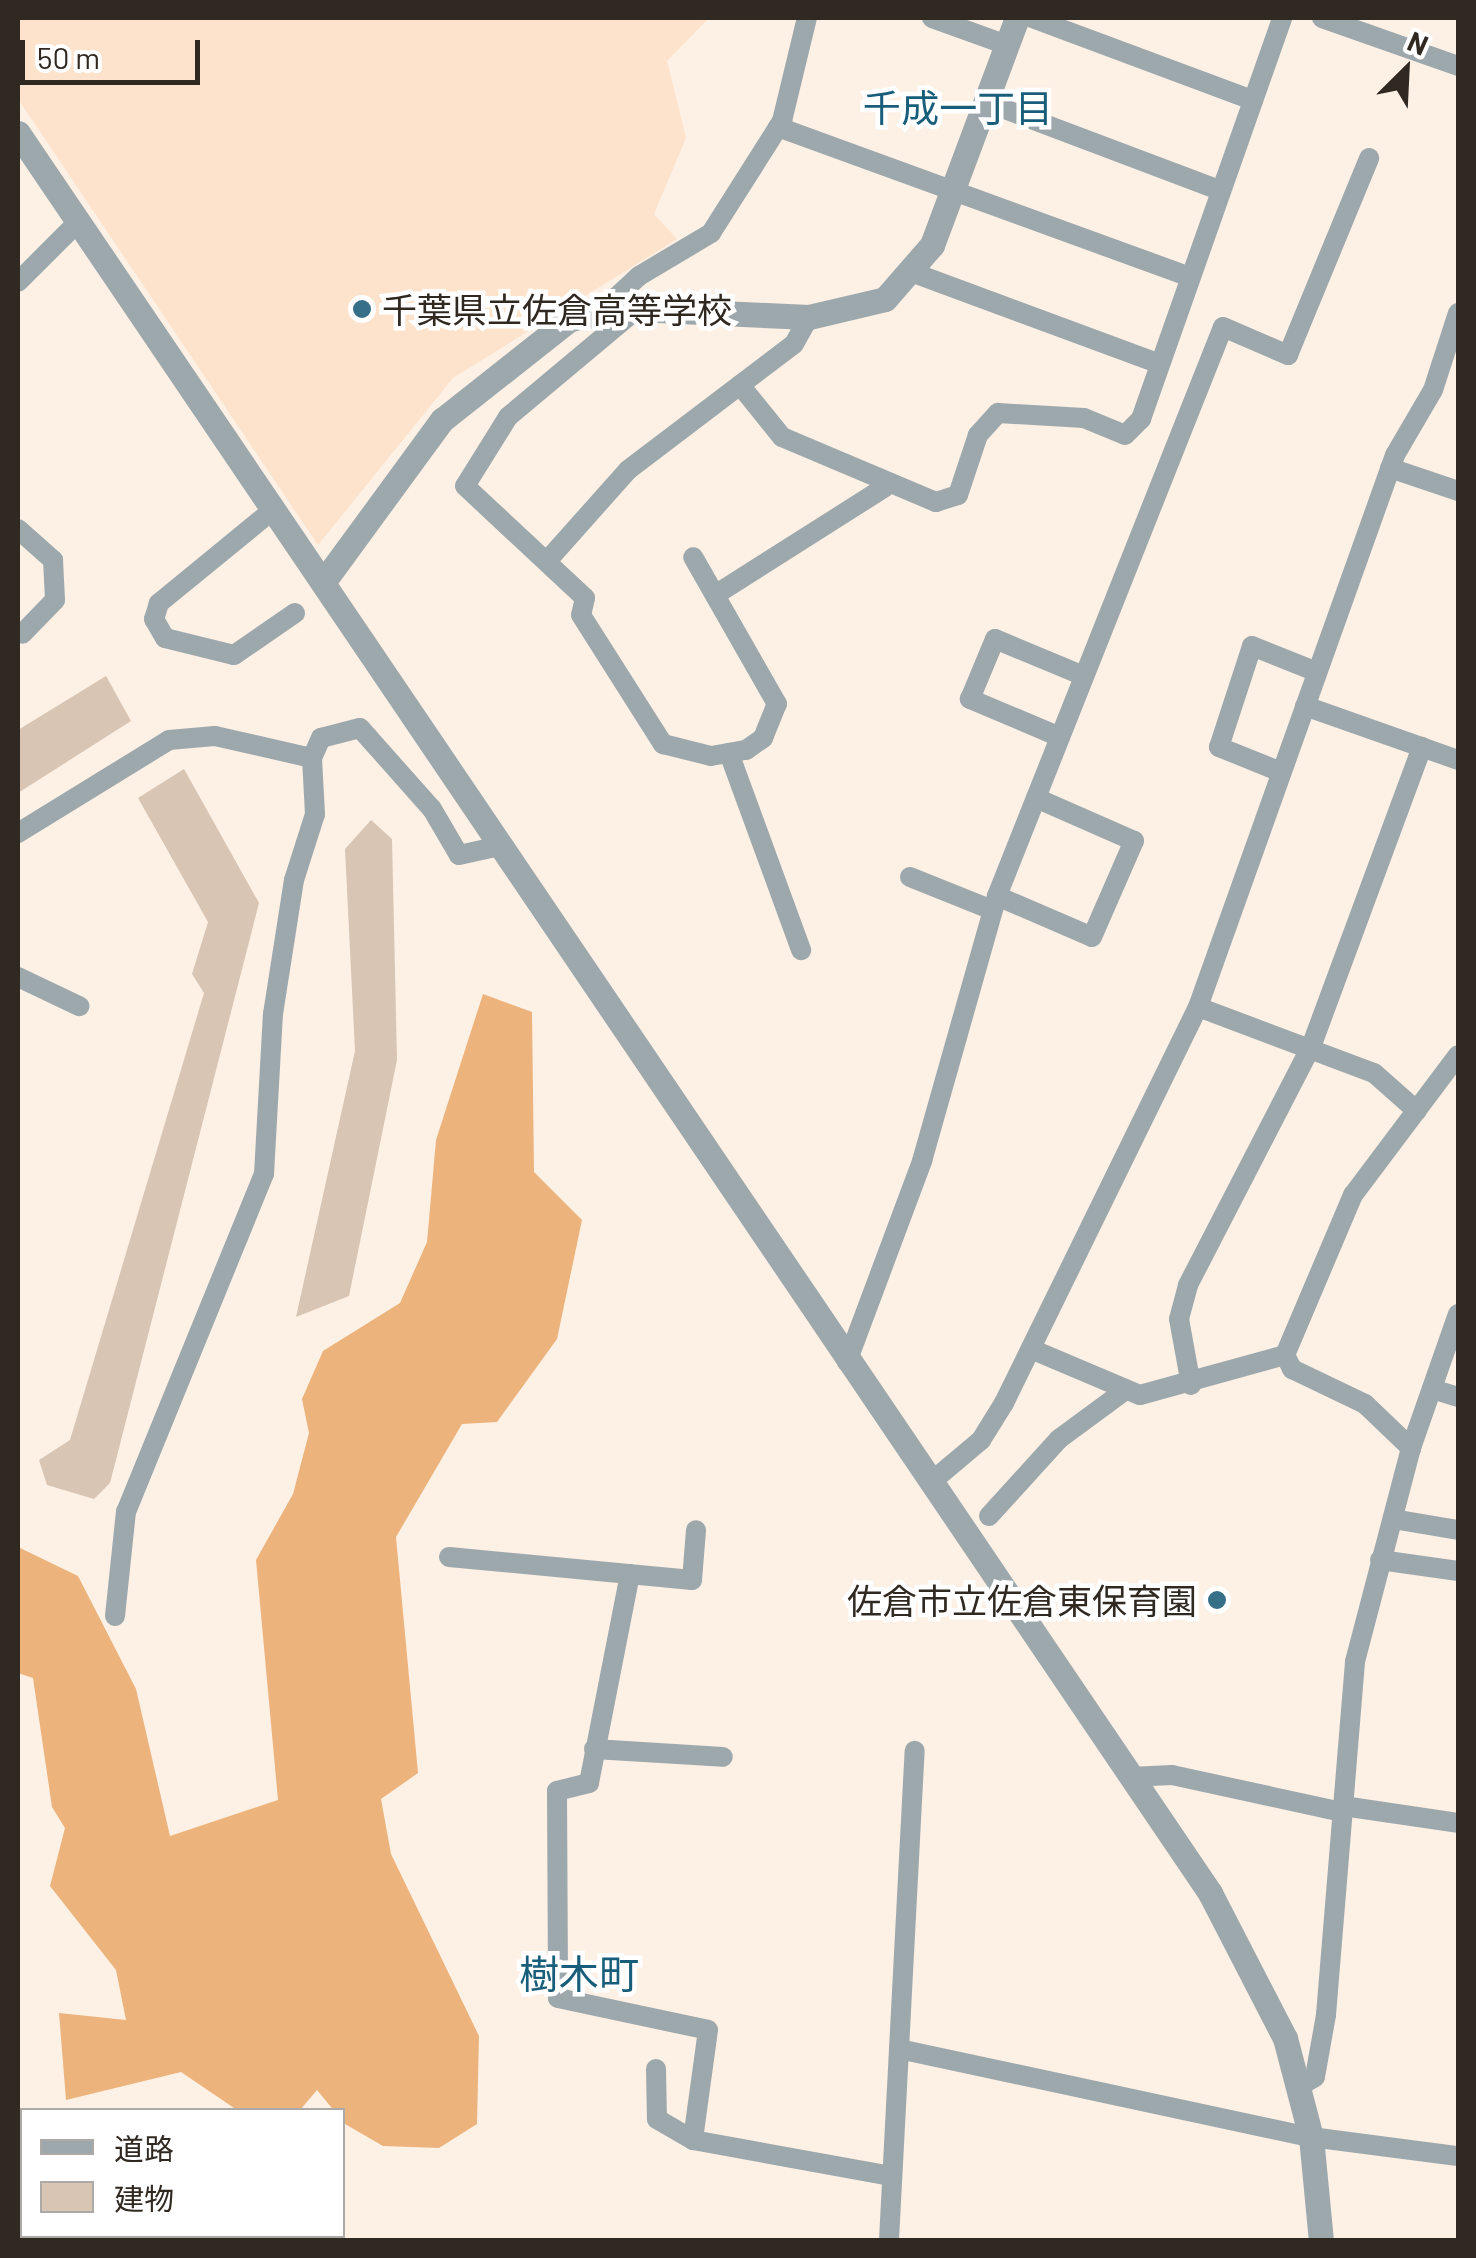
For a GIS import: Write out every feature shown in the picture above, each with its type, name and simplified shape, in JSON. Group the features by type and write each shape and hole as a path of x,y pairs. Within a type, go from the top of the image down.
{"street":[{"path":"625,310 610,303 638,276 711,232 778,127 806,18"},
{"path":"932,18 1007,45"},
{"path":"324,581 465,395 570,318 625,310 809,317 884,299 914,273 952,190 1017,18"},
{"path":"1032,18 1253,100"},
{"path":"740,386 782,437 885,487 936,502 958,496 978,435 998,413 1084,418 1126,435 1160,364 1282,18"},
{"path":"1322,18 1458,66"},
{"path":"986,102 1221,191"},
{"path":"778,127 1190,277"},
{"path":"18,133 1210,1893 1286,2038 1311,2137 1321,2240"},
{"path":"847,1362 922,1161 995,903 1223,328 1288,355 1369,158"},
{"path":"18,282 77,222"},
{"path":"914,273 1160,364"},
{"path":"625,310 508,417 465,486 585,598 581,615 663,744 729,753 764,738 778,704 693,557"},
{"path":"930,1482 981,1440 1031,1349 1198,1007 1390,468 1433,390 1458,313"},
{"path":"547,562 628,470 794,344 809,317"},
{"path":"1390,468 1458,491"},
{"path":"715,594 885,487"},
{"path":"274,509 159,603 154,619 166,638 234,655 295,614"},
{"path":"18,529 53,560 54,600 22,634"},
{"path":"1060,737 970,699 995,639 1084,676"},
{"path":"1282,772 1219,747 1252,646 1317,672"},
{"path":"1305,706 1458,760"},
{"path":"115,1616 126,1512 264,1174 273,1014 294,880 315,814 312,758 337,727 360,728 432,808 459,855 500,846"},
{"path":"18,833 169,740 214,736 312,758"},
{"path":"1191,1386 1180,1319 1188,1286 1311,1047 1422,747"},
{"path":"729,753 801,950"},
{"path":"910,877 1092,937 1134,841 1036,798"},
{"path":"18,977 79,1006"},
{"path":"1198,1007 1374,1073 1417,1110"},
{"path":"1031,1349 1124,1391 1191,1386 1284,1355 1353,1194 1458,1055"},
{"path":"1298,2087 1315,2077 1326,2016 1355,1662 1411,1448 1458,1314"},
{"path":"1284,1355 1292,1369 1365,1404 1411,1448"},
{"path":"1432,1389 1458,1397"},
{"path":"988,1516 1059,1439 1124,1391"},
{"path":"1392,1519 1458,1530"},
{"path":"450,1557 692,1580 696,1530"},
{"path":"1380,1560 1458,1571"},
{"path":"630,1574 589,1783 557,1792 558,1998 708,2030 693,2140"},
{"path":"594,1749 723,1758"},
{"path":"889,2240 916,1751"},
{"path":"1130,1777 1172,1775 1342,1809 1458,1823"},
{"path":"899,2049 1311,2137 1458,2156"},
{"path":"656,2069 657,2119 693,2140 892,2176"}],"shaded area":[{"name":"千葉県立佐倉高等学校","path":"18,18 709,18 667,61 686,138 654,214 677,239 453,378 318,545 18,99"},
{"path":"483,994 532,1012 534,1172 582,1220 557,1339 497,1422 462,1424 396,1537 418,1773 381,1799 391,1854 479,2036 477,2124 439,2148 383,2146 345,2124 345,2108 332,2108 317,2090 302,2108 234,2108 181,2072 66,2100 59,2013 126,2020 116,1970 50,1886 65,1828 52,1807 33,1678 18,1673 18,1547 78,1576 136,1689 170,1836 278,1800 256,1560 293,1494 309,1433 302,1399 323,1351 400,1303 427,1242 436,1140"}],"building":[{"path":"106,676 131,721 18,793 18,730"},
{"path":"184,769 259,903 110,1483 94,1499 47,1485 39,1460 70,1440 204,993 192,974 208,922 138,798"},
{"path":"371,820 392,839 397,1060 349,1296 296,1317 355,1051 345,849"}],"place":[{"name":"千葉県立佐倉高等学校","path":"362,309"},
{"name":"佐倉市立佐倉東保育園","path":"1217,1600"}],"district":[{"name":"千成一丁目","path":"958,108"},
{"name":"樹木町","path":"579,1973"}]}
